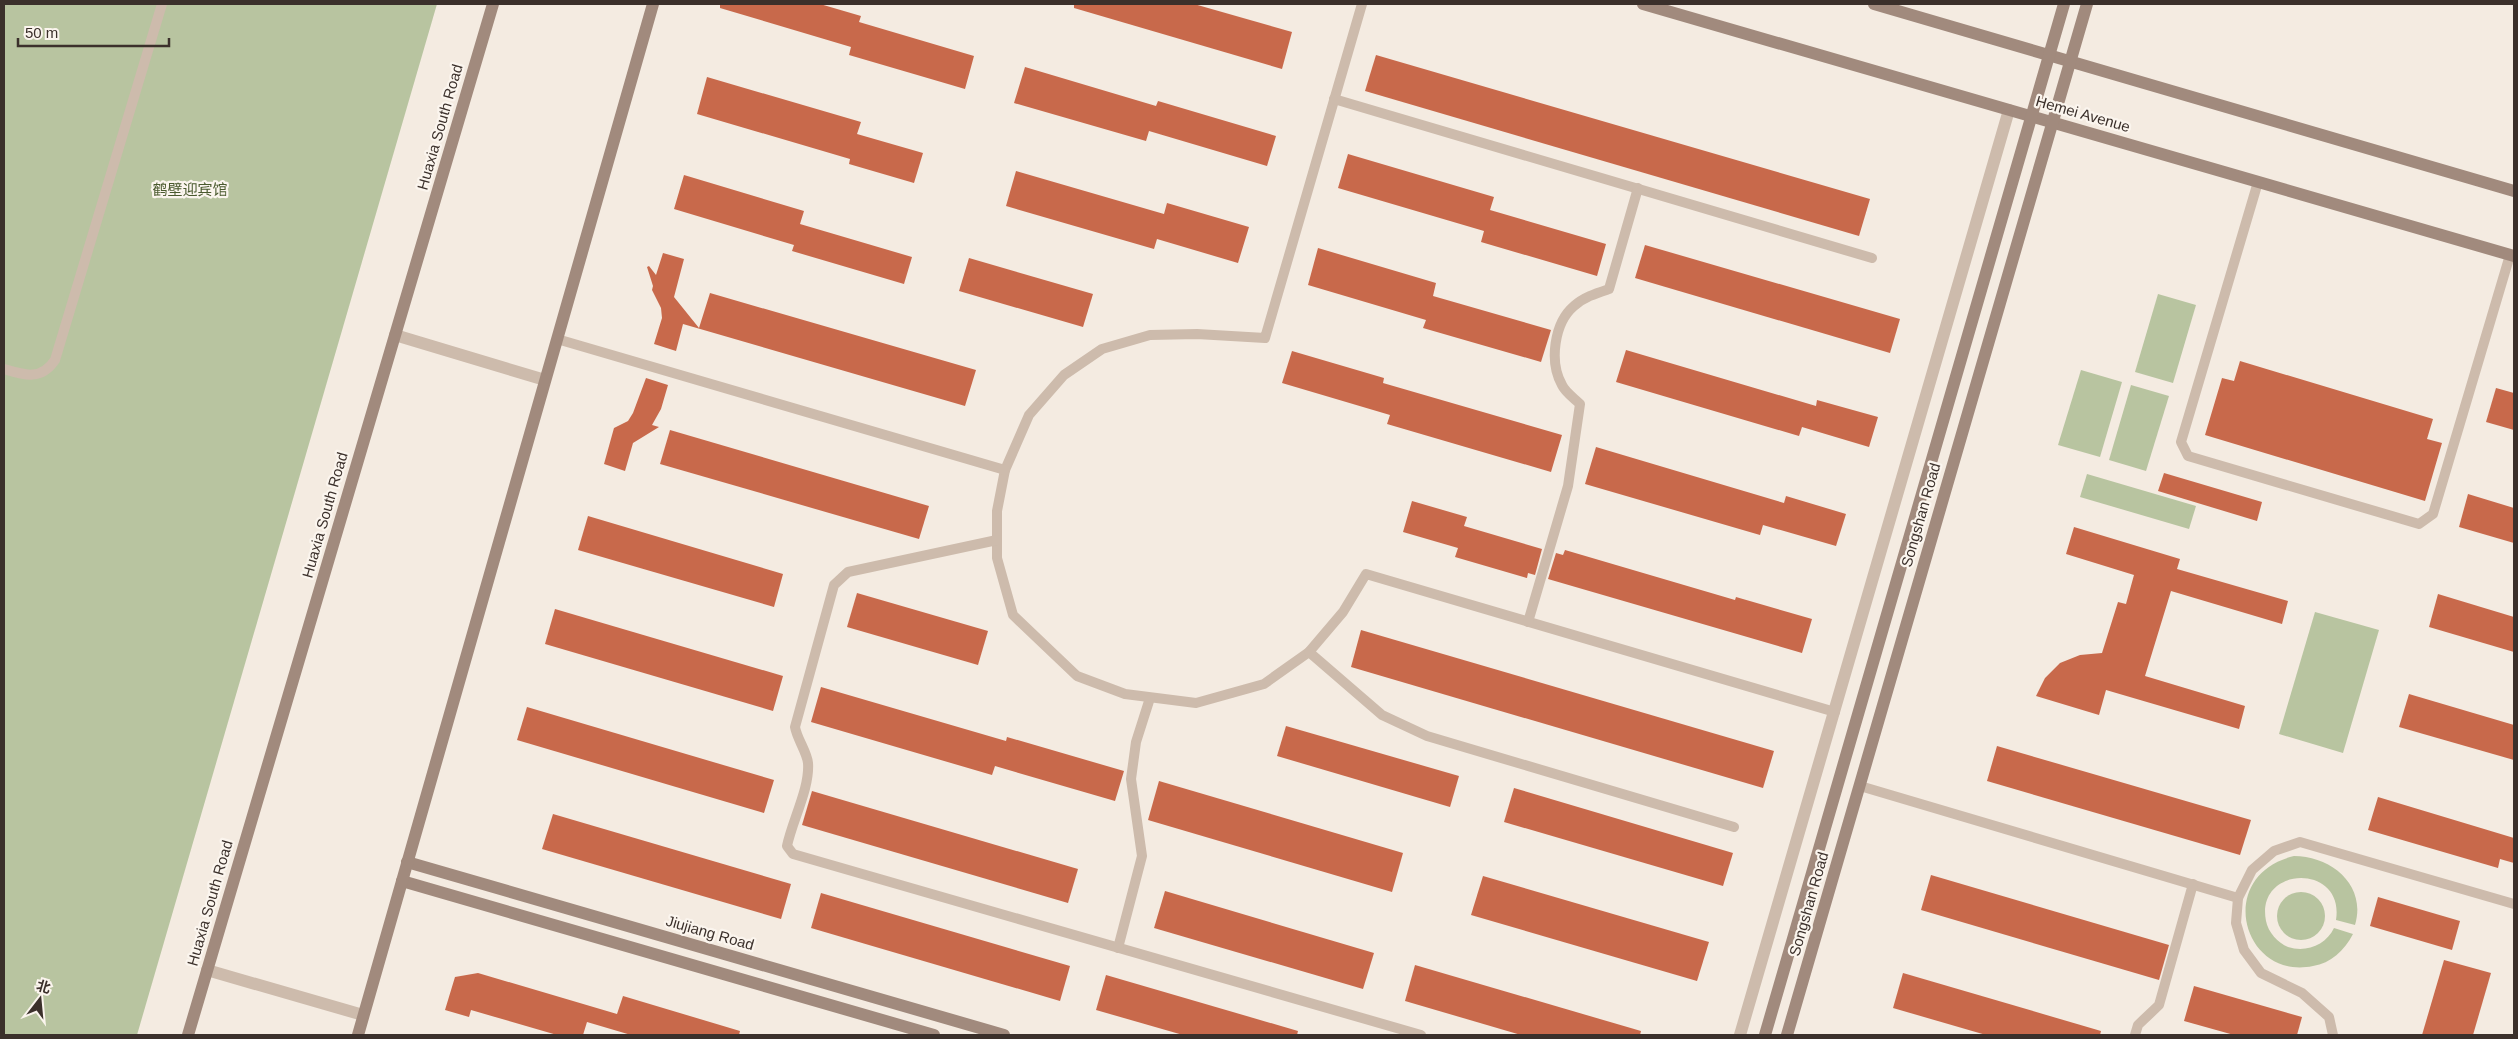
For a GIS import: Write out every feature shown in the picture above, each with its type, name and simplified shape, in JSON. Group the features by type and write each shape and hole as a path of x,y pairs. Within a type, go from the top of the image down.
{"main road":[{"name":"Huaxia South Road","path":"188,1035 493,4"},
{"path":"358,1035 652,4"},
{"name":"Hemei Avenue","path":"1642,4 2512,256"},
{"path":"1874,4 2514,190"},
{"name":"Songshan Road","path":"1765,1035 2064,4"},
{"name":"Songshan Road","path":"1787,1035 2087,4"},
{"name":"Jiujiang Road","path":"407,862 1004,1035"},
{"path":"402,881 934,1035"}],"street":[{"path":"1740,1035 2008,110"},
{"path":"395,335 545,380"},
{"path":"207,970 364,1015"}],"lane":[{"path":"4,369 29,376 50,368 56,360 162,4"},
{"path":"1362,4 1265,338 1198,334 1150,335 1102,349 1064,375 1029,415 1005,470 997,511 997,558 1013,615 1077,676 1125,694 1196,703 1264,684 1309,652 1343,612 1366,574 1835,712"},
{"path":"1334,98 1872,258"},
{"path":"2258,182 2181,442 2188,456 2418,524 2433,514 2512,256"},
{"path":"1528,622 1568,486 1580,404 1562,386 1555,368 1555,347 1562,324 1574,306 1593,294 1609,289 1638,188"},
{"path":"556,339 1005,470"},
{"path":"997,540 848,572 834,585 795,727 797,738 808,763 805,786 787,846 793,854 1421,1035"},
{"path":"1309,652 1382,715 1427,736 1734,827"},
{"path":"1118,948 1142,856 1131,778 1136,742 1150,698"},
{"path":"1860,786 2238,898"},
{"path":"2333,1035 2329,1018 2302,994 2261,973 2244,950 2236,923 2238,898 2252,870 2274,851 2300,842 2514,904"},
{"path":"2135,1035 2138,1025 2158,1005 2194,884"}],"green space":[{"name":"鹤壁迎宾馆","path":"4,4 437,4 137,1035 4,1035"},
{"path":"2158,294 2196,305 2173,383 2135,372"},
{"path":"2081,370 2122,382 2100,457 2058,445"},
{"path":"2131,385 2169,396 2146,471 2109,460"},
{"path":"2087,474 2196,506 2189,529 2080,497"},
{"path":"2315,612 2379,630 2343,753 2279,734"},
{"path":"2294,856 2308,857 2333,867 2351,886 2356,897 2355,925 2336,920 2335,901 2327,888 2315,881 2300,878 2286,881 2274,889 2266,903 2266,921 2271,933 2284,945 2295,949 2315,946 2326,939 2334,928 2353,934 2345,946 2331,959 2313,966 2289,966 2269,958 2255,943 2247,924 2246,903 2253,883 2269,867"},
{"path":"2301,892 2310,894 2318,899 2323,907 2325,916 2323,925 2318,933 2310,938 2301,940 2292,938 2284,933 2279,925 2277,916 2279,907 2284,899 2292,894"}],"building":[{"path":"720,4 820,4 861,16 859,22 974,56 965,89 849,55 851,47 720,8"},
{"path":"1074,4 1194,4 1292,32 1282,69 1074,8"},
{"path":"1376,55 1870,199 1859,236 1365,91"},
{"path":"1025,67 1156,106 1158,101 1276,136 1267,166 1149,131 1146,141 1014,103"},
{"path":"707,77 861,122 857,134 923,153 914,183 849,164 850,159 697,114"},
{"path":"1348,154 1494,197 1490,210 1606,244 1597,276 1481,242 1484,231 1338,188"},
{"path":"1016,171 1164,214 1167,203 1249,227 1238,263 1157,239 1154,249 1006,206"},
{"path":"684,175 804,211 800,224 912,257 904,284 792,251 794,245 674,209"},
{"path":"1645,245 1900,319 1890,353 1635,278"},
{"path":"1318,248 1436,283 1433,296 1551,330 1541,362 1423,328 1426,320 1308,285"},
{"path":"663,253 684,259 674,297 699,328 710,293 976,370 965,406 683,324 676,351 654,344 662,318 661,308 652,290 653,286 647,267 649,266 656,275"},
{"path":"969,258 1093,294 1083,327 959,291"},
{"path":"1626,350 1816,406 1817,400 1878,417 1869,447 1802,427 1799,436 1616,382"},
{"path":"1292,351 1384,378 1383,383 1562,435 1551,472 1387,424 1390,415 1282,383"},
{"path":"2240,361 2433,419 2427,439 2442,443 2425,501 2205,435 2222,378 2234,381"},
{"path":"646,378 668,385 661,409 652,425 659,427 633,443 625,471 604,464 614,428 628,421 633,413"},
{"path":"2496,388 2514,393 2514,430 2486,422"},
{"path":"670,430 929,506 919,539 660,464"},
{"path":"1596,447 1784,503 1786,496 1846,514 1836,546 1763,525 1760,535 1585,484"},
{"path":"2164,473 2262,502 2257,521 2158,491"},
{"path":"2468,494 2514,508 2514,543 2459,527"},
{"path":"1412,501 1467,517 1464,526 1542,549 1535,575 1528,573 1527,578 1455,557 1458,548 1403,532"},
{"path":"588,516 783,574 774,607 578,550"},
{"path":"2074,527 2180,559 2177,569 2288,601 2282,624 2171,591 2145,676 2245,706 2239,729 2106,690 2099,715 2036,696 2045,678 2060,663 2080,655 2102,653 2118,602 2126,604 2134,575 2066,554"},
{"path":"1565,550 1735,600 1736,597 1812,619 1802,653 1548,579 1556,553 1563,555"},
{"path":"857,593 988,631 978,665 847,627"},
{"path":"2438,594 2514,617 2514,652 2429,627"},
{"path":"555,609 783,676 773,711 545,644"},
{"path":"1361,630 1774,751 1763,788 1351,667"},
{"path":"821,687 1006,741 1007,737 1124,771 1115,801 995,766 992,775 811,722"},
{"path":"2409,694 2514,725 2514,760 2399,727"},
{"path":"527,707 774,780 764,813 517,740"},
{"path":"1286,726 1459,776 1450,807 1277,756"},
{"path":"1997,746 2251,820 2240,855 1987,781"},
{"path":"1159,781 1403,853 1392,892 1148,820"},
{"path":"1514,788 1733,853 1723,886 1504,822"},
{"path":"812,791 1078,869 1068,903 802,825"},
{"path":"2378,797 2514,838 2514,863 2500,859 2498,868 2368,830"},
{"path":"553,814 791,884 781,919 542,849"},
{"path":"1931,875 2169,945 2159,980 1921,910"},
{"path":"1483,876 1709,942 1697,981 1471,915"},
{"path":"1165,891 1374,953 1363,989 1154,928"},
{"path":"821,893 1070,966 1060,1001 811,928"},
{"path":"2378,897 2460,921 2452,950 2370,926"},
{"path":"2444,960 2491,973 2473,1035 2422,1035"},
{"path":"1415,965 1641,1031 1640,1035 1521,1035 1405,1001"},
{"path":"478,973 617,1014 623,996 740,1031 739,1035 631,1035 587,1022 583,1035 557,1035 471,1010 469,1017 445,1010 455,977"},
{"path":"1903,973 2101,1031 2100,1035 1986,1035 1893,1008"},
{"path":"1106,975 1298,1031 1297,1035 1183,1035 1096,1010"},
{"path":"2194,986 2302,1017 2297,1035 2234,1035 2184,1021"}]}
